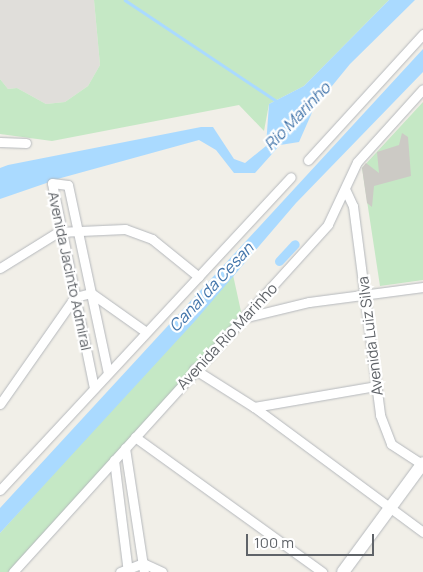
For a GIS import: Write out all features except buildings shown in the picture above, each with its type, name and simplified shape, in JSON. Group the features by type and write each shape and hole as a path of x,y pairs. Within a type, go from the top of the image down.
{"street":[{"path":"308,160 423,34"},
{"name":"Avenida Rio Marinho","path":"13,572 194,369 246,317 328,224 362,156 423,89"},
{"path":"0,142 26,142"},
{"path":"0,490 291,177"},
{"name":"Avenida Jacinto Admiral","path":"94,388 52,183 68,185 108,373"},
{"name":"Avenida Luiz Silva","path":"345,189 353,206 366,297 375,386 391,444 422,464"},
{"path":"0,268 40,239 62,231 78,228 139,232 199,277"},
{"path":"246,317 309,302 366,297 423,287"},
{"path":"0,404 75,297 91,293 146,332"},
{"path":"194,369 254,407 423,532"},
{"path":"254,407 375,386"},
{"path":"135,437 322,572"},
{"path":"125,448 144,568"},
{"path":"114,460 128,569"},
{"path":"343,572 422,464"},
{"path":"120,572 128,569 144,568 162,572"}],"shaded area":[{"path":"0,0 94,0 100,65 88,86 65,102 46,104 17,88 8,89 0,79"}],"green space":[{"path":"94,0 389,0 304,86 269,104 264,131 239,105 52,141 0,134 0,79 8,89 17,88 46,104 65,102 88,86 100,65"},
{"path":"423,102 423,280 380,286 362,168"},
{"path":"233,275 242,316 8,572 0,572 0,533"}],"water":[{"path":"389,0 415,0 350,64 314,108 299,142 280,145 255,173 234,173 216,150 199,140 61,178 0,199 0,168 8,165 201,127 213,127 234,159 245,163 266,146 269,104 304,86"},
{"name":"Rio Marinho","path":"423,49 423,72 296,203 195,321 0,533 0,508"}],"waterway":[{"path":"125,0 278,102"},
{"path":"279,261 295,244"}],"water label":[{"name":"Canal da Cesan","path":"211,287"}]}
